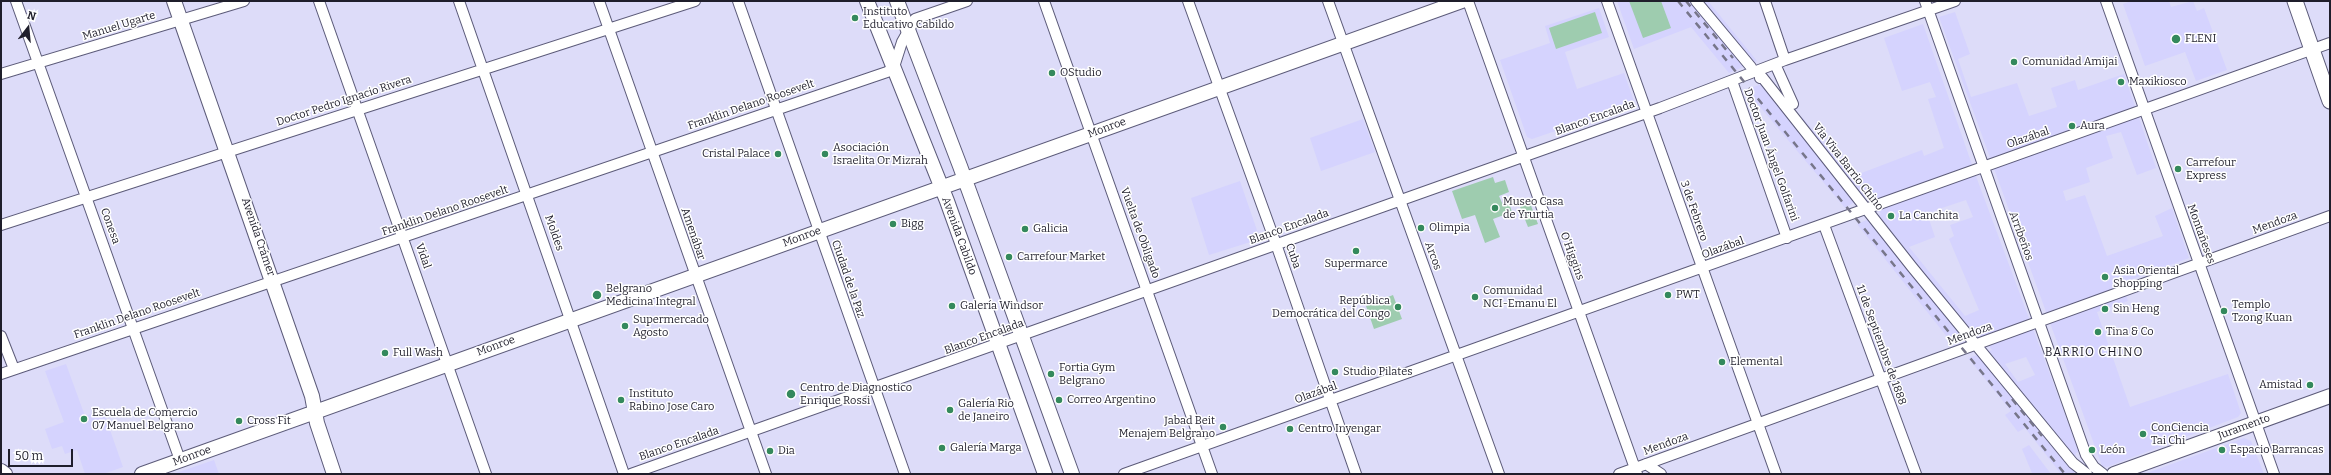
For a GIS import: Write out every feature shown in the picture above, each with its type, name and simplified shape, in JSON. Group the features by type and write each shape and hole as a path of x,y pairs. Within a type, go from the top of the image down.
{"main road":[{"name":"Avenida Crámer","path":"174,1 273,280 312,396 317,423 334,474"},
{"name":"Avenida Cabildo","path":"867,1 941,187 1045,474"},
{"path":"897,1 1023,336 1072,474"},
{"name":"Monroe","path":"142,474 964,178 1462,1"},
{"path":"2295,1 2330,101"},
{"name":"Juramento","path":"2114,474 2330,396"},
{"path":"1,471 5,474"}],"street":[{"name":"Conesa","path":"16,1 134,327 180,460"},
{"name":"Manuel Ugarte","path":"1,74 244,1"},
{"name":"Vidal","path":"319,1 404,238 486,474"},
{"name":"Moldes","path":"459,1 624,474"},
{"name":"Amenábar","path":"599,1 766,474"},
{"name":"Doctor Pedro Ignacio Rivera","path":"1,225 608,27 695,1"},
{"name":"Ciudad de la Paz","path":"738,1 905,474"},
{"path":"894,67 908,30 915,19 967,1"},
{"name":"Vuelta de Obligado","path":"1044,1 1212,474"},
{"name":"Cuba","path":"1188,1 1276,244 1356,474"},
{"name":"Arcos","path":"1328,1 1499,474"},
{"name":"O'Higgins","path":"1468,1 1636,471"},
{"name":"3 de Febrero","path":"1607,1 1648,112 1701,268 1776,474"},
{"path":"1696,1 1751,67"},
{"path":"1765,1 1786,60"},
{"name":"Blanco Encalada","path":"631,474 1023,336 1276,244 1648,112 1926,6 1955,1"},
{"name":"Montañeses","path":"2106,1 2274,474"},
{"name":"Arribeños","path":"1926,6 2086,455 2089,471 2103,474"},
{"name":"Olazábal","path":"1124,474 1983,167 2145,111 2330,43"},
{"path":"1775,64 1793,104"},
{"name":"Franklin Delano Roosevelt","path":"1,374 273,280 528,196 776,109 887,72 894,67"},
{"name":"Via Viva Barrio Chino","path":"1760,78 1762,77 1865,209 2073,463 2089,471"},
{"name":"Doctor Juan Ángel Golfarini","path":"1732,81 1787,238"},
{"name":"Mendoza","path":"1619,474 1636,471 1646,464 2330,216"},
{"name":"11 de Septiembre de 1888","path":"1824,225 1916,474"},
{"path":"1,336 14,370"},
{"path":"1646,464 1660,474"}],"shaded area":[{"path":"1617,1 1708,1 1757,61 1729,73 1691,27 1634,49"},
{"name":"FLENI","path":"2131,1 2169,1 2171,7 2193,1 2197,11 2204,8 2227,70 2196,81 2185,52 2145,66 2123,4"},
{"path":"1599,8 1609,37 1565,52 1577,89 1624,73 1634,101 1632,105 1532,139 1527,137 1500,60 1550,43 1545,26"},
{"path":"1955,12 1970,54 1958,59 1971,97 2017,83 2029,116 2057,107 2051,88 2075,80 2078,90 2124,74 2156,168 2137,175 2121,132 2106,136 2113,158 2086,168 2090,182 2063,191 2066,201 2085,195 2107,256 2163,236 2155,216 2172,208 2189,258 2122,283 2128,301 2097,312 2130,407 2228,374 2241,413 2238,417 2107,467 2102,466 1939,17"},
{"path":"1923,24 1977,179 2079,452 2076,453 2074,473 2072,474 2061,474 2025,428 2018,432 2005,415 2011,411 1968,358 1992,350 1979,333 1952,343 1857,224 1881,214 1866,195 1845,208 1746,90 1769,81 1798,116 1803,118 1851,177 1922,150 1924,156 1944,148 1928,99 1936,97 1930,82 1902,91 1884,38","holes":["1966,200 1973,217 1950,225 1954,236 1949,239 1979,310 1965,316 1909,247 1935,237 1927,213","2026,357 2035,375 2018,382 2005,364"]},
{"path":"1363,119 1375,152 1321,171 1310,138"},
{"path":"1240,181 1260,239 1209,255 1191,198"},
{"name":"Escuela de Comercio 07 Manuel Belgrano","path":"66,364 85,416 103,410 123,467 103,474 85,474 77,450 65,454 62,446 52,449 45,429 64,422 45,371"},
{"path":"2244,438 2251,441 2264,474 2144,474"},
{"path":"2029,445 2051,474 2029,474 2032,473 2022,449"},
{"path":"214,460 219,474 173,474"}],"green space":[{"path":"1629,1 1661,1 1671,28 1643,38"},
{"path":"1595,12 1602,33 1556,49 1549,28"},
{"path":"1493,177 1495,183 1505,180 1509,192 1499,196 1503,205 1509,203 1512,212 1493,219 1500,237 1485,243 1475,215 1462,219 1452,191"},
{"path":"1530,203 1538,224 1528,227 1520,207"},
{"path":"1393,295 1402,319 1374,329 1366,306"}],"railway":[{"path":"1678,1 2065,474"},
{"path":"1686,1 1733,58"},
{"path":"2012,399 2042,436"}],"place":[{"name":"Instituto Educativo Cabildo","path":"855,18"},
{"name":"FLENI","path":"2176,39"},
{"name":"Comunidad Amijai","path":"2014,62"},
{"name":"OStudio","path":"1052,73"},
{"name":"Maxikiosco","path":"2121,82"},
{"name":"Aura","path":"2072,126"},
{"name":"Cristal Palace","path":"778,154"},
{"name":"Asociación Israelita Or Mizrah","path":"825,154"},
{"name":"Carrefour Express","path":"2178,169"},
{"name":"Museo Casa de Yrurtia","path":"1495,208"},
{"name":"La Canchita","path":"1891,216"},
{"name":"Bigg","path":"893,224"},
{"name":"Olimpia","path":"1421,228"},
{"name":"Galicia","path":"1025,229"},
{"name":"Supermarce","path":"1356,251"},
{"name":"Carrefour Market","path":"1009,257"},
{"name":"Asia Oriental Shopping","path":"2105,277"},
{"name":"Belgrano Medicina Integral","path":"597,295"},
{"name":"PWT","path":"1668,295"},
{"name":"Comunidad NCI-Emanu El","path":"1475,297"},
{"name":"Galería Windsor","path":"952,306"},
{"name":"República Democrática del Congo","path":"1398,307"},
{"name":"Sin Heng","path":"2105,309"},
{"name":"Templo Tzong Kuan","path":"2224,311"},
{"name":"Supermercado Agosto","path":"625,326"},
{"name":"Tina & Co","path":"2098,332"},
{"name":"Full Wash","path":"385,353"},
{"name":"Elemental","path":"1722,362"},
{"name":"Studio Pilates","path":"1335,372"},
{"name":"Fortia Gym Belgrano","path":"1051,374"},
{"name":"Amistad","path":"2310,385"},
{"name":"Centro de Diagnostico Enrique Rossi","path":"791,394"},
{"name":"Instituto Rabino Jose Caro","path":"621,400"},
{"name":"Correo Argentino","path":"1059,400"},
{"name":"Galería Rio de Janeiro","path":"950,410"},
{"name":"Escuela de Comercio 07 Manuel Belgrano","path":"84,419"},
{"name":"Cross Fit","path":"239,421"},
{"name":"Jabad Beit Menajem Belgrano","path":"1223,427"},
{"name":"Centro Inyengar","path":"1290,429"},
{"name":"ConCiencia Tai Chi","path":"2143,434"},
{"name":"Galería Marga","path":"942,448"},
{"name":"León","path":"2092,450"},
{"name":"Espacio Barrancas","path":"2222,450"},
{"name":"Dia","path":"770,451"}],"district":[{"name":"BARRIO CHINO","path":"2094,353"}]}
